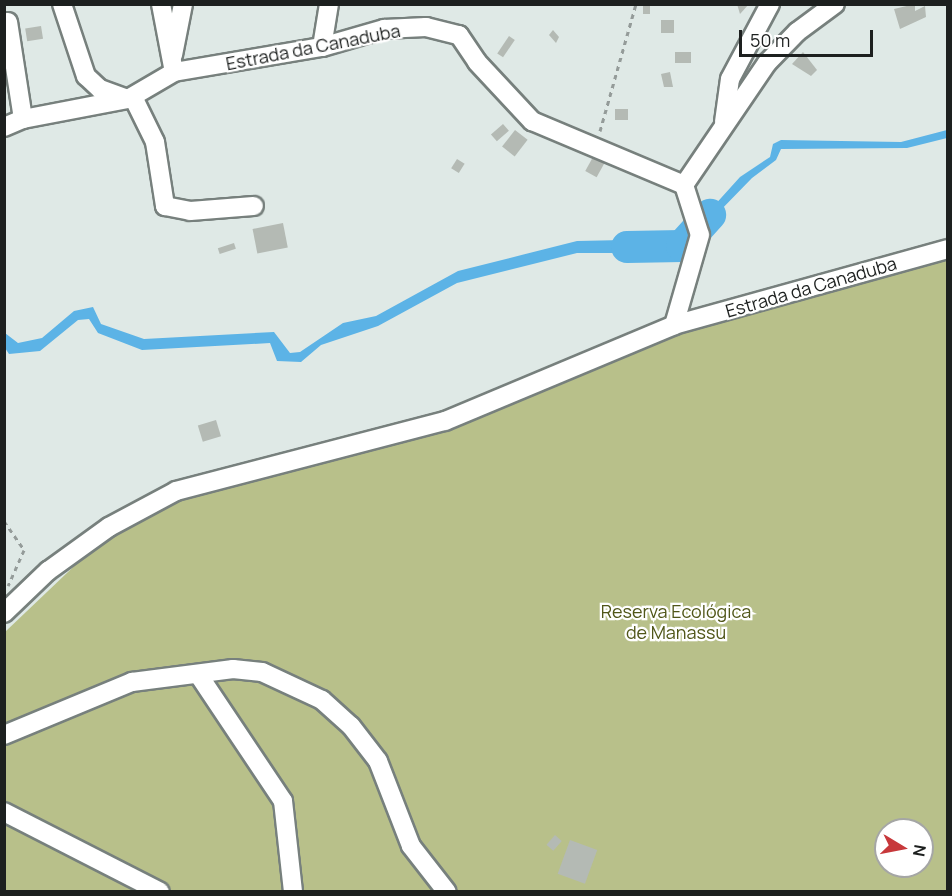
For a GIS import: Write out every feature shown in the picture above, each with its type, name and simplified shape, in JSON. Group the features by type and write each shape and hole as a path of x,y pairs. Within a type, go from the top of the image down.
{"street":[{"path":"62,4 86,76 100,89 131,98 155,142 165,206 190,211 254,206"},
{"path":"161,4 173,64"},
{"path":"173,64 183,4"},
{"path":"322,47 329,4"},
{"path":"723,127 730,80 770,4"},
{"path":"674,325 700,235 696,214 684,185 767,63 796,32 835,4"},
{"path":"8,22 23,119"},
{"name":"Estrada da Canaduba","path":"4,128 23,119 131,98 173,64 322,47 384,29 426,27 459,35 477,62 532,121 684,185"},
{"name":"Estrada da Canaduba","path":"11,607 109,527 176,491 445,421 674,325 948,249"},
{"path":"4,735 132,682 198,674 262,672 322,700 378,760 411,846 447,891"},
{"path":"198,674 282,801 293,891"},
{"path":"4,812 160,891"}],"path":[{"path":"595,147 626,53 636,4"},
{"path":"4,521 24,550 8,578 7,591 11,607"}],"green space":[{"name":"Reserva Ecológica de Manassu","path":"947,255 947,891 5,892 5,632 111,531 187,493 355,451 678,327"}],"water":[{"path":"947,130 947,138 907,148 781,149 776,160 752,178 678,254 684,239 740,177 770,157 773,144 781,140 901,142"},
{"path":"670,239 669,253 577,253 457,283 378,326 321,345 301,362 277,361 270,343 142,350 98,333 89,319 78,320 40,351 9,354 5,348 5,333 18,343 42,338 74,311 93,307 101,324 144,339 274,332 290,353 300,352 343,323 376,316 458,271 577,241"}],"building":[{"path":"737,4 749,4 740,14"},
{"path":"915,4 915,11 925,6 926,17 900,29 894,9"},
{"path":"643,5 650,5 650,14 643,14"},
{"path":"661,20 674,20 674,33 661,33"},
{"path":"41,26 43,39 27,41 25,29"},
{"path":"553,30 559,37 556,43 549,35"},
{"path":"509,36 515,40 503,57 497,53"},
{"path":"675,52 691,52 691,63 675,63"},
{"path":"803,52 817,70 811,76 792,64"},
{"path":"670,72 673,87 664,87 661,74"},
{"path":"615,109 628,109 628,120 615,120"},
{"path":"503,124 509,131 497,141 491,134"},
{"path":"515,130 528,140 515,156 502,147"},
{"path":"593,157 604,163 597,177 585,171"},
{"path":"457,159 465,164 459,173 451,168"},
{"path":"283,223 288,248 257,253 253,229"},
{"path":"234,243 236,249 220,254 218,248"},
{"path":"216,420 221,436 203,442 198,426"},
{"path":"555,835 562,841 553,851 546,845"},
{"path":"570,840 597,850 585,884 558,874"}],"waterway":[{"path":"627,247 682,246 710,215"}]}
